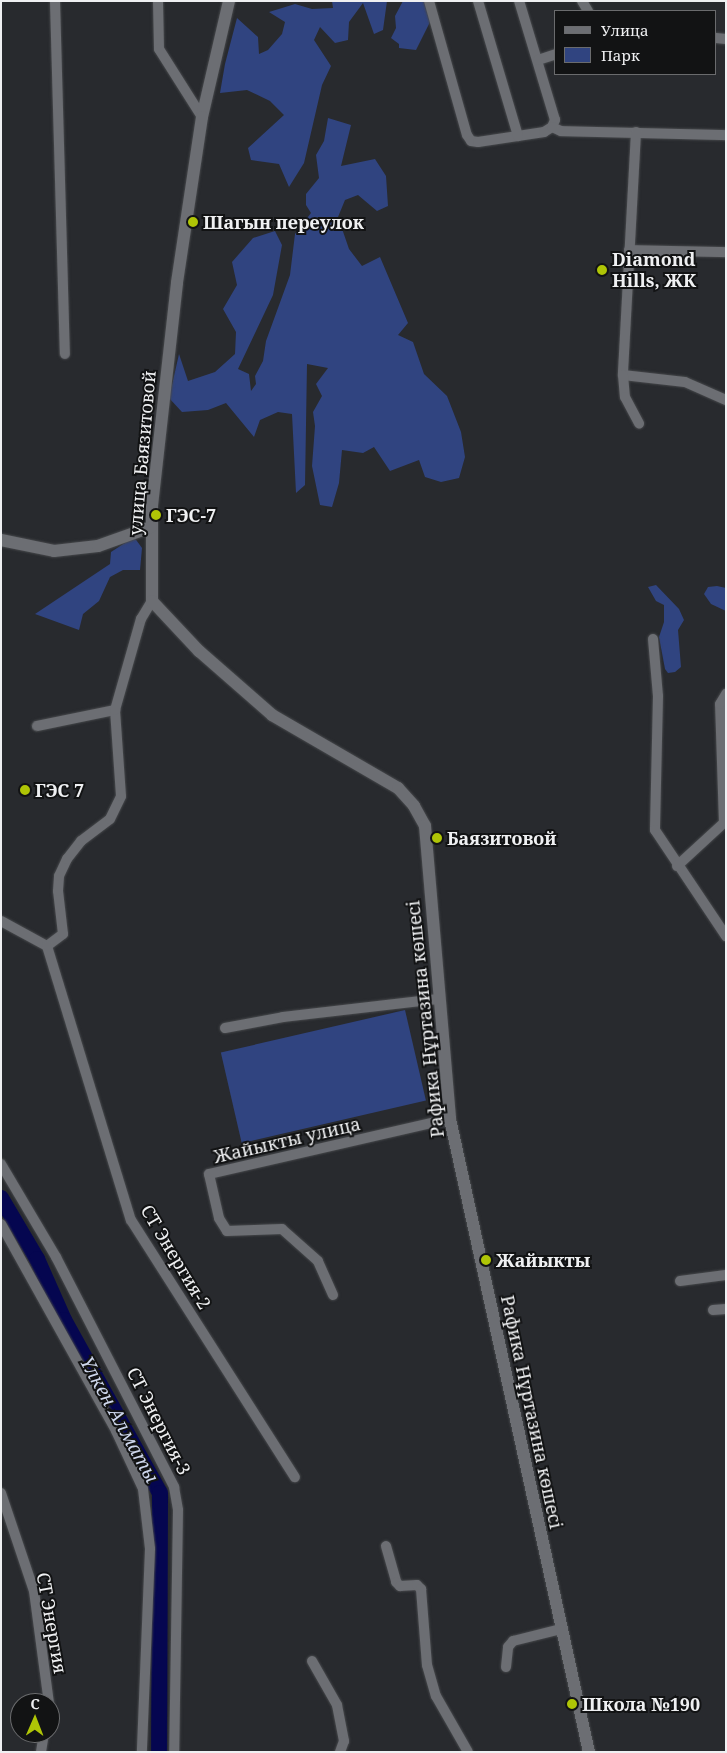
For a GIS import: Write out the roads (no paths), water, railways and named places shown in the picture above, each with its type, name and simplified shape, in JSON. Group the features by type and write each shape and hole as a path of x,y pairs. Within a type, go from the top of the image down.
{"street":[{"path":"55,1 65,354"},
{"path":"158,1 159,49 202,118"},
{"name":"улица Баязитовой","path":"152,601 151,527 177,283 202,118 229,1"},
{"path":"429,1 470,141 544,132 552,128 561,131 726,135"},
{"path":"478,1 518,136"},
{"path":"519,1 554,110 552,128"},
{"path":"538,60 554,55"},
{"path":"636,132 623,375 625,397 639,422"},
{"path":"629,250 726,252"},
{"path":"623,375 685,382 726,400"},
{"path":"1,540 54,551 118,541 151,527"},
{"path":"1,921 47,946 63,934 58,891 67,859 81,841 110,819 119,802 115,710 142,619 152,601"},
{"name":"Рафика Нұртазина көшесі","path":"152,601 199,651 272,715 398,788 414,806 425,826 438,999 450,1119 589,1752"},
{"path":"653,639 658,696 655,830 677,866 726,936"},
{"path":"677,866 725,822 720,704 726,694"},
{"path":"38,726 115,710"},
{"name":"СТ Энергия-2","path":"47,946 131,1220 295,1477"},
{"path":"225,1028 283,1017 438,999"},
{"name":"Жайыкты улица","path":"333,1296 318,1261 282,1229 227,1231 219,1218 209,1174 450,1119"},
{"name":"СТ Энергия-3","path":"1,1164 56,1257 174,1487 178,1510 174,1752"},
{"path":"1,1224 116,1431 143,1489 150,1550 142,1752"},
{"path":"680,1281 726,1275"},
{"path":"713,1310 726,1309"},
{"name":"СТ Энергия","path":"1,1493 34,1591 48,1693"},
{"path":"386,1546 396,1582 400,1586 417,1585 421,1588 427,1665 436,1696 468,1752"},
{"path":"506,1667 508,1647 513,1641 561,1629"},
{"path":"312,1661 338,1705 344,1740 340,1752"}],"waterway":[{"name":"Үлкен Алматы","path":"1,1198 37,1259 64,1320 160,1493 159,1752"}],"place":[{"name":"Шагын переулок","path":"193,222"},
{"name":"Diamond Hills, ЖК","path":"602,270"},
{"name":"ГЭС-7","path":"156,515"},
{"name":"ГЭС 7","path":"25,790"},
{"name":"Баязитовой","path":"437,838"},
{"name":"Жайыкты","path":"486,1260"},
{"name":"Школа №190","path":"572,1704"}]}
